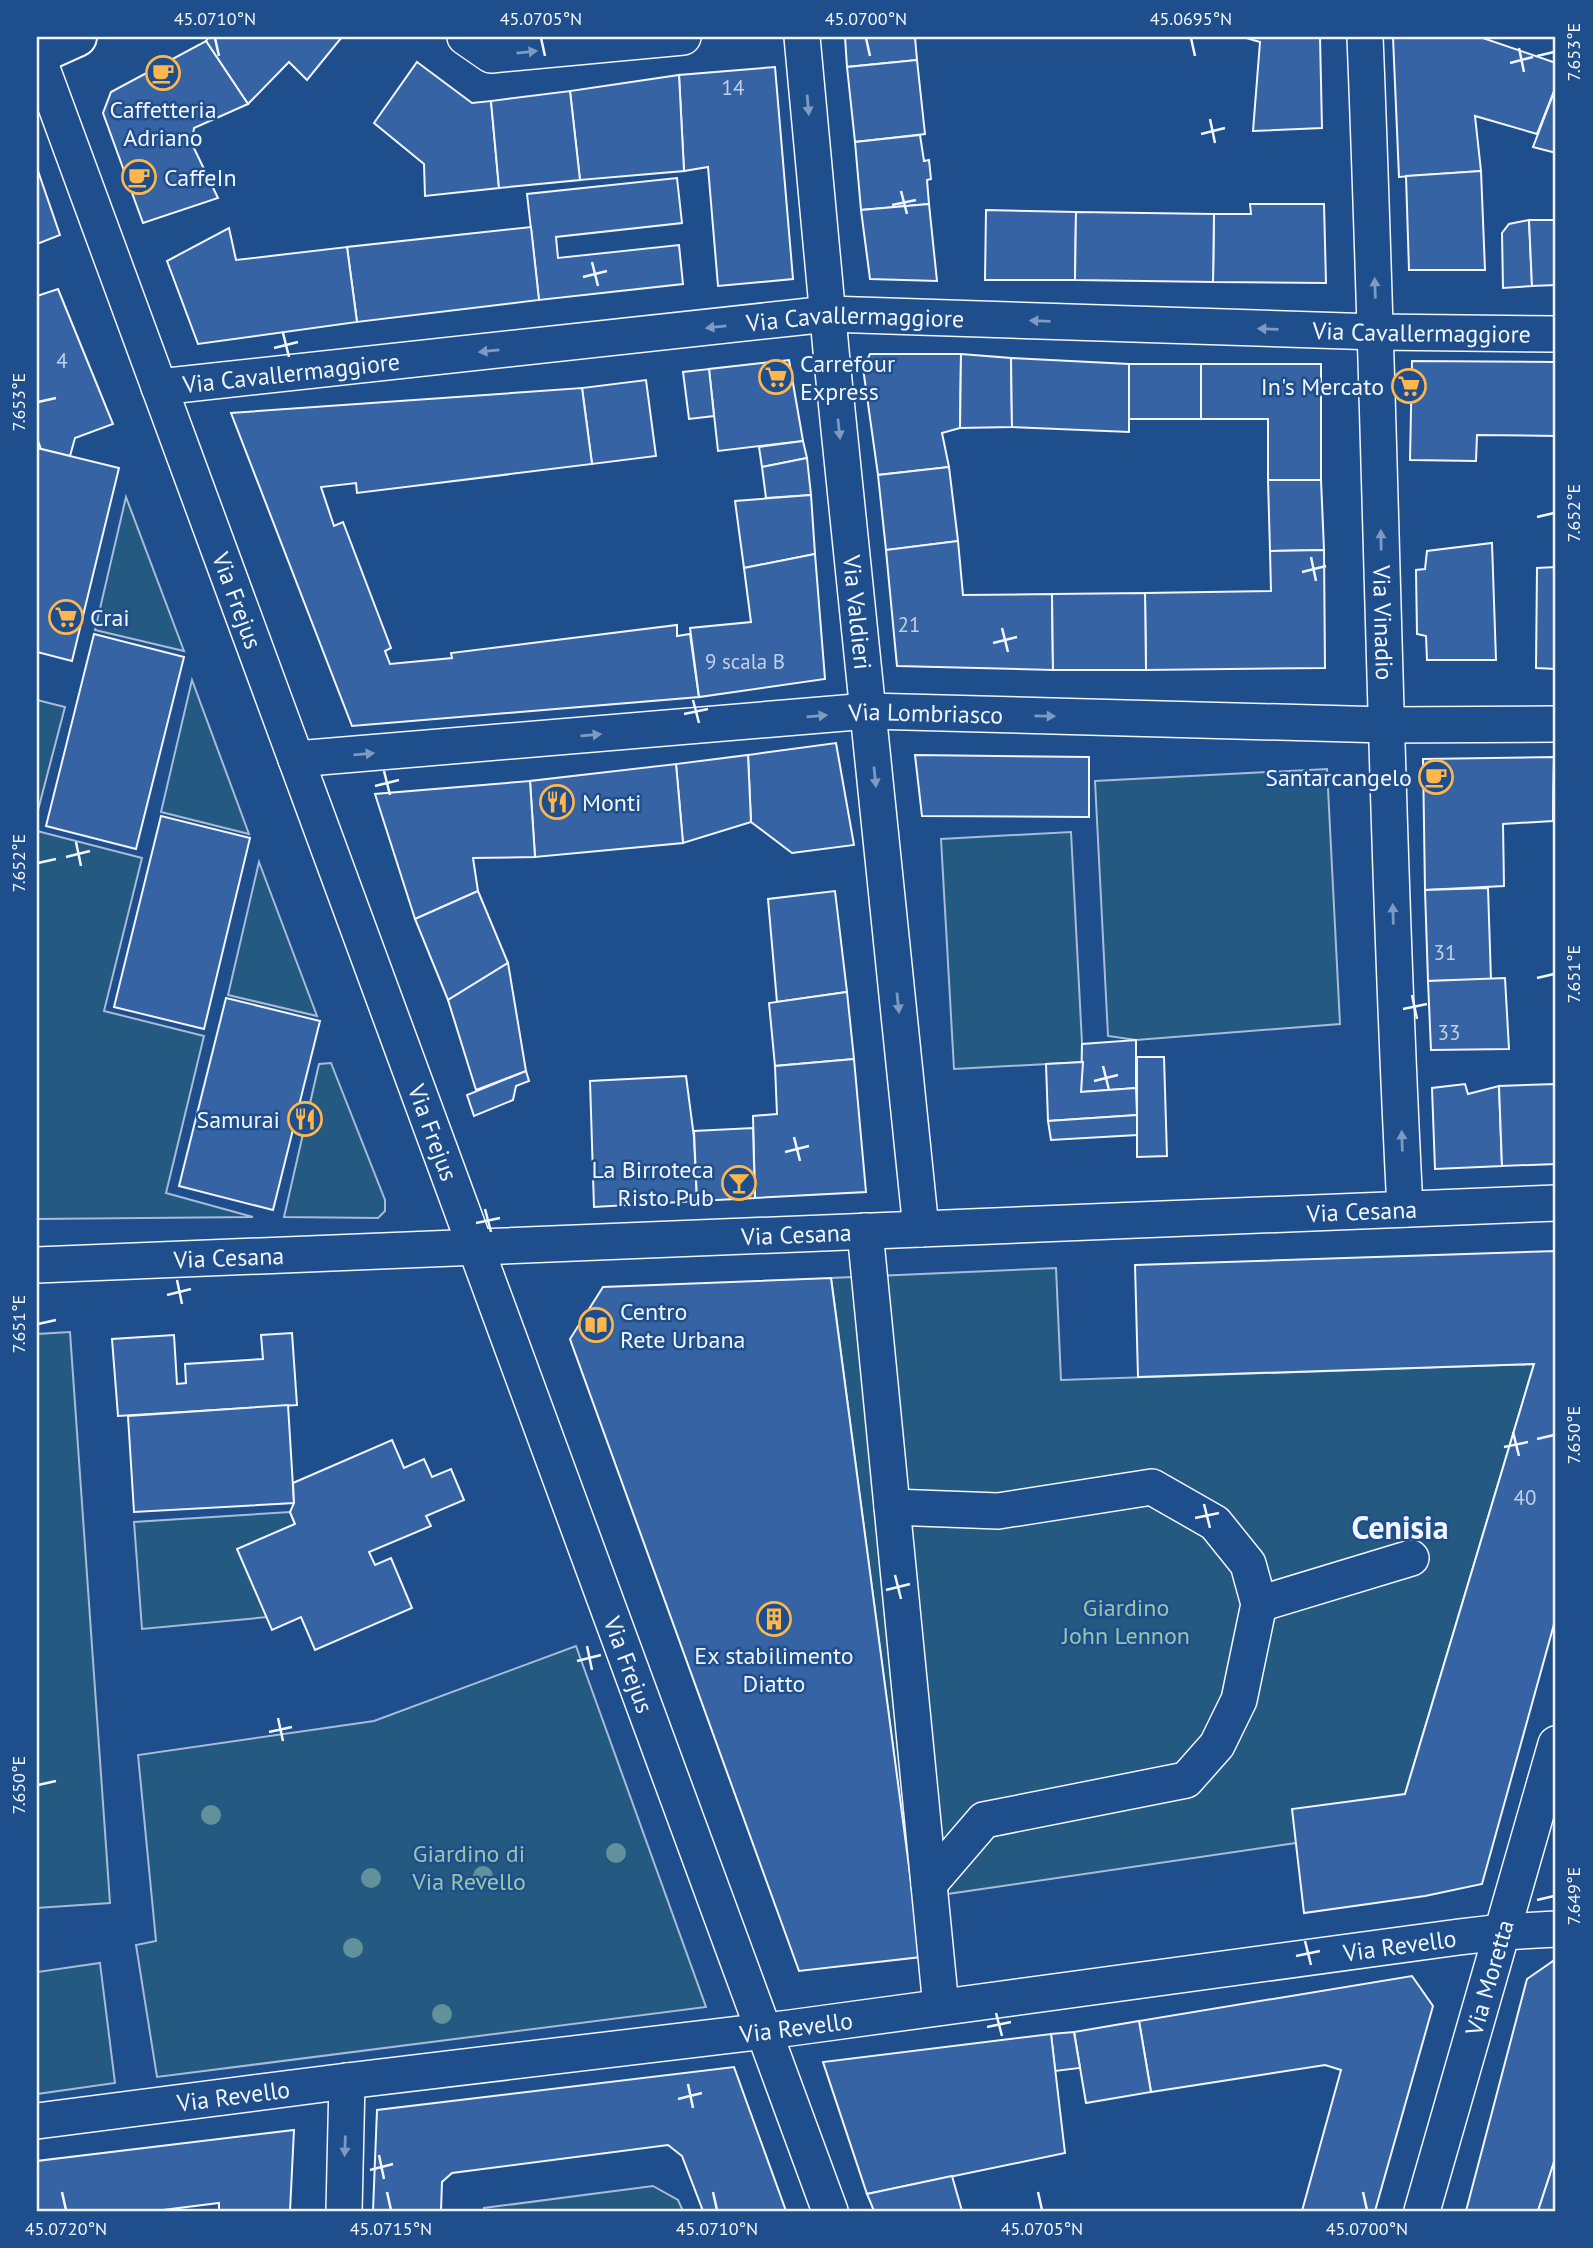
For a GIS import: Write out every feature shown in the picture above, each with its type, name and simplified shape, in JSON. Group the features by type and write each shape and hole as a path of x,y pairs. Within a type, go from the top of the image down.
{"street":[{"path":"37,55 77,37"},
{"path":"465,37 491,55 684,37"},
{"name":"Via Valdieri","path":"802,37 922,1229"},
{"name":"Via Vinadio","path":"1365,37 1377,332 1386,725 1405,1209"},
{"name":"Via Frejus","path":"37,55 830,2211"},
{"name":"Via Cavallermaggiore","path":"159,387 828,314 1377,332 1556,334"},
{"name":"Via Lombriasco","path":"296,759 868,711 1386,725 1556,724"},
{"name":"Via Cesana","path":"37,1265 1556,1203"},
{"path":"865,1231 941,2007"},
{"path":"892,1507 998,1511 1152,1487 1215,1524 1248,1564 1259,1604 1239,1699 1217,1745 1186,1780 984,1820 929,1884"},
{"path":"1259,1604 1411,1558"},
{"name":"Via Moretta","path":"1422,2211 1556,1744"},
{"name":"Via Revello","path":"37,2121 764,2031 1502,1932 1556,1929"},
{"path":"344,2211 347,2081"}],"green space":[{"path":"126,497 184,651 95,630"},
{"path":"192,680 249,834 161,812"},
{"path":"37,700 65,707 37,814"},
{"path":"1327,769 1340,1024 1136,1040 1108,1036 1095,781"},
{"path":"37,831 142,858 104,1011 204,1036 166,1193 253,1217 37,1219"},
{"path":"1071,832 1083,1062 954,1069 941,839"},
{"path":"259,862 317,1016 228,995"},
{"path":"331,1063 385,1200 385,1211 378,1218 284,1217 319,1064"},
{"name":"Giardino John Lennon","path":"1056,1268 1061,1380 1534,1364 1405,1794 1296,1843 913,1899 831,1278"},
{"path":"70,1332 110,1903 37,1908 37,1334"},
{"path":"290,1512 295,1524 238,1549 268,1617 142,1629 134,1522"},
{"name":"Giardino di Via Revello","path":"576,1646 706,2007 157,2077 136,1945 156,1941 138,1755 374,1721"},
{"path":"100,1963 115,2083 37,2094 37,1972"},
{"path":"653,2186 678,2200 683,2211 484,2211 484,2208"}],"building":[{"path":"209,37 342,37 307,80 289,62 248,104 206,41"},
{"path":"845,37 915,37 917,60 847,67"},
{"path":"1243,37 1320,37 1322,128 1253,131 1260,42"},
{"path":"1393,37 1480,37 1556,63 1556,86 1537,134 1475,116 1481,171 1399,177"},
{"path":"206,41 248,104 194,128 192,144 218,198 143,223 103,113 111,92"},
{"path":"917,60 925,134 855,142 847,67"},
{"path":"417,62 472,103 491,101 499,188 425,196 424,164 374,123"},
{"path":"775,67 793,279 718,286 708,167 684,171 679,75"},
{"path":"679,75 684,171 580,180 570,91"},
{"path":"1556,87 1556,153 1533,147"},
{"path":"570,91 580,180 499,188 491,101"},
{"path":"920,135 924,161 929,160 929,204 861,210 855,142"},
{"path":"37,168 60,235 37,244"},
{"path":"1481,171 1485,270 1409,270 1406,176"},
{"path":"677,178 682,223 556,237 558,258 679,245 683,284 539,300 527,194"},
{"path":"929,204 937,281 870,279 861,210"},
{"path":"1250,204 1324,204 1326,283 1213,282 1214,214 1251,214"},
{"path":"986,210 1076,212 1075,280 985,280"},
{"path":"1076,212 1214,214 1213,282 1075,280"},
{"path":"1529,220 1532,286 1503,288 1502,233 1509,224"},
{"path":"1529,220 1556,220 1556,285 1532,286"},
{"path":"531,227 539,300 357,322 347,247"},
{"path":"229,228 236,260 347,247 357,322 198,344 167,261"},
{"path":"58,289 113,424 75,438 70,456 41,449 37,438 37,296"},
{"path":"870,354 961,354 960,428 942,433 949,467 878,475 863,368"},
{"path":"961,354 1011,358 1012,427 960,428"},
{"path":"1011,358 1129,364 1129,432 1012,427"},
{"path":"789,360 803,441 718,451 709,369"},
{"path":"1412,361 1556,362 1556,436 1477,435 1476,461 1410,460"},
{"path":"1129,364 1201,364 1201,419 1129,419"},
{"path":"1201,364 1321,364 1321,480 1268,480 1268,419 1201,419"},
{"path":"709,369 714,416 689,419 683,372"},
{"path":"646,380 656,456 592,464 582,388"},
{"path":"582,388 592,464 357,493 356,483 321,487 334,526 343,522 391,648 385,651 390,664 452,658 451,653 677,625 677,636 690,634 699,697 352,726 231,413"},
{"path":"803,441 807,458 762,467 759,447"},
{"path":"37,448 119,468 72,661 37,652"},
{"path":"807,458 811,495 766,498 762,467"},
{"path":"949,467 958,541 886,550 878,475"},
{"path":"1268,480 1321,480 1324,550 1270,551"},
{"path":"811,495 815,554 744,568 735,501"},
{"path":"958,541 963,595 1052,594 1053,670 897,666 886,550"},
{"path":"1492,543 1496,660 1427,660 1426,636 1417,634 1416,570 1425,569 1427,551"},
{"path":"1324,550 1325,668 1146,670 1145,593 1271,591 1270,551"},
{"path":"815,554 825,679 699,697 690,628 751,622 744,568"},
{"path":"1556,567 1556,669 1536,668 1537,568"},
{"path":"1145,593 1146,670 1053,670 1052,594"},
{"path":"94,634 184,657 136,849 46,826"},
{"path":"836,743 854,845 792,853 751,822 748,755"},
{"path":"748,755 751,822 683,843 676,764"},
{"path":"915,755 1089,757 1089,817 922,816"},
{"path":"1554,757 1553,821 1503,824 1504,886 1425,890 1423,759"},
{"path":"1556,757 1556,821 1553,821"},
{"path":"676,764 683,843 535,857 530,781"},
{"path":"530,781 535,857 473,858 478,891 415,919 375,794"},
{"path":"161,816 250,838 204,1029 114,1007"},
{"path":"1488,888 1491,980 1428,981 1425,890"},
{"path":"478,891 508,963 448,1000 415,919"},
{"path":"835,891 847,992 777,1002 768,899"},
{"path":"508,963 526,1071 476,1090 448,1000"},
{"path":"1505,978 1509,1049 1431,1050 1428,981"},
{"path":"847,992 854,1059 775,1066 769,1003"},
{"path":"226,998 320,1021 273,1210 179,1186"},
{"path":"1136,1040 1136,1088 1081,1092 1082,1044"},
{"path":"1137,1057 1164,1057 1167,1156 1137,1157"},
{"path":"854,1059 866,1192 755,1198 753,1116 777,1114 775,1066"},
{"path":"1083,1062 1081,1092 1136,1088 1137,1115 1048,1121 1046,1064"},
{"path":"526,1071 529,1081 516,1086 513,1100 474,1116 467,1095"},
{"path":"686,1076 694,1137 697,1201 594,1207 590,1081"},
{"path":"1465,1084 1468,1094 1499,1086 1502,1166 1435,1169 1432,1088"},
{"path":"1556,1084 1556,1164 1502,1166 1499,1086"},
{"path":"1137,1115 1137,1135 1051,1140 1048,1121"},
{"path":"753,1128 755,1198 697,1201 694,1131"},
{"path":"1556,1251 1556,1617 1482,1884 1425,1896 1304,1913 1292,1809 1405,1794 1534,1364 1138,1377 1135,1265"},
{"name":"Ex stabilimento Diatto","path":"831,1278 921,1957 799,1971 570,1339 603,1287"},
{"path":"292,1333 297,1405 118,1416 112,1339 174,1335 177,1384 186,1383 185,1364 263,1359 261,1335"},
{"path":"288,1405 294,1503 134,1512 128,1416"},
{"path":"392,1440 404,1468 424,1459 432,1477 451,1469 464,1500 426,1516 431,1526 369,1552 375,1565 391,1558 412,1608 315,1650 301,1617 272,1630 237,1549 295,1524 290,1512 294,1503 293,1483"},
{"path":"1556,1959 1556,2156 1538,2211 1466,2211 1527,1979"},
{"path":"1412,1976 1433,2006 1375,2211 1302,2211 1341,2070 1325,2065 1151,2092 1139,2021"},
{"path":"1139,2021 1151,2092 1086,2103 1074,2032"},
{"path":"1074,2032 1080,2068 1055,2071 1051,2034"},
{"path":"1051,2034 1065,2153 867,2194 823,2062"},
{"path":"734,2067 786,2211 703,2211 682,2156 668,2145 452,2173 442,2182 441,2211 373,2211 377,2110"},
{"path":"294,2130 290,2211 219,2211 219,2203 155,2211 37,2211 37,2161"},
{"path":"1556,2156 1556,2211 1538,2211"},
{"path":"952,2176 962,2211 874,2211 867,2194"}],"place":[{"name":"Caffetteria Adriano","path":"163,73"},
{"name":"CaffeIn","path":"139,177"},
{"name":"Carrefour Express","path":"776,377"},
{"name":"In's Mercato","path":"1409,386"},
{"name":"Crai","path":"66,617"},
{"name":"Santarcangelo","path":"1436,777"},
{"name":"Monti","path":"557,802"},
{"name":"Samurai","path":"305,1119"},
{"name":"La Birroteca Risto Pub","path":"739,1183"},
{"name":"Centro Rete Urbana","path":"596,1325"},
{"name":"Ex stabilimento Diatto","path":"774,1619"}],"district":[{"name":"Cenisia","path":"1400,1527"}]}
